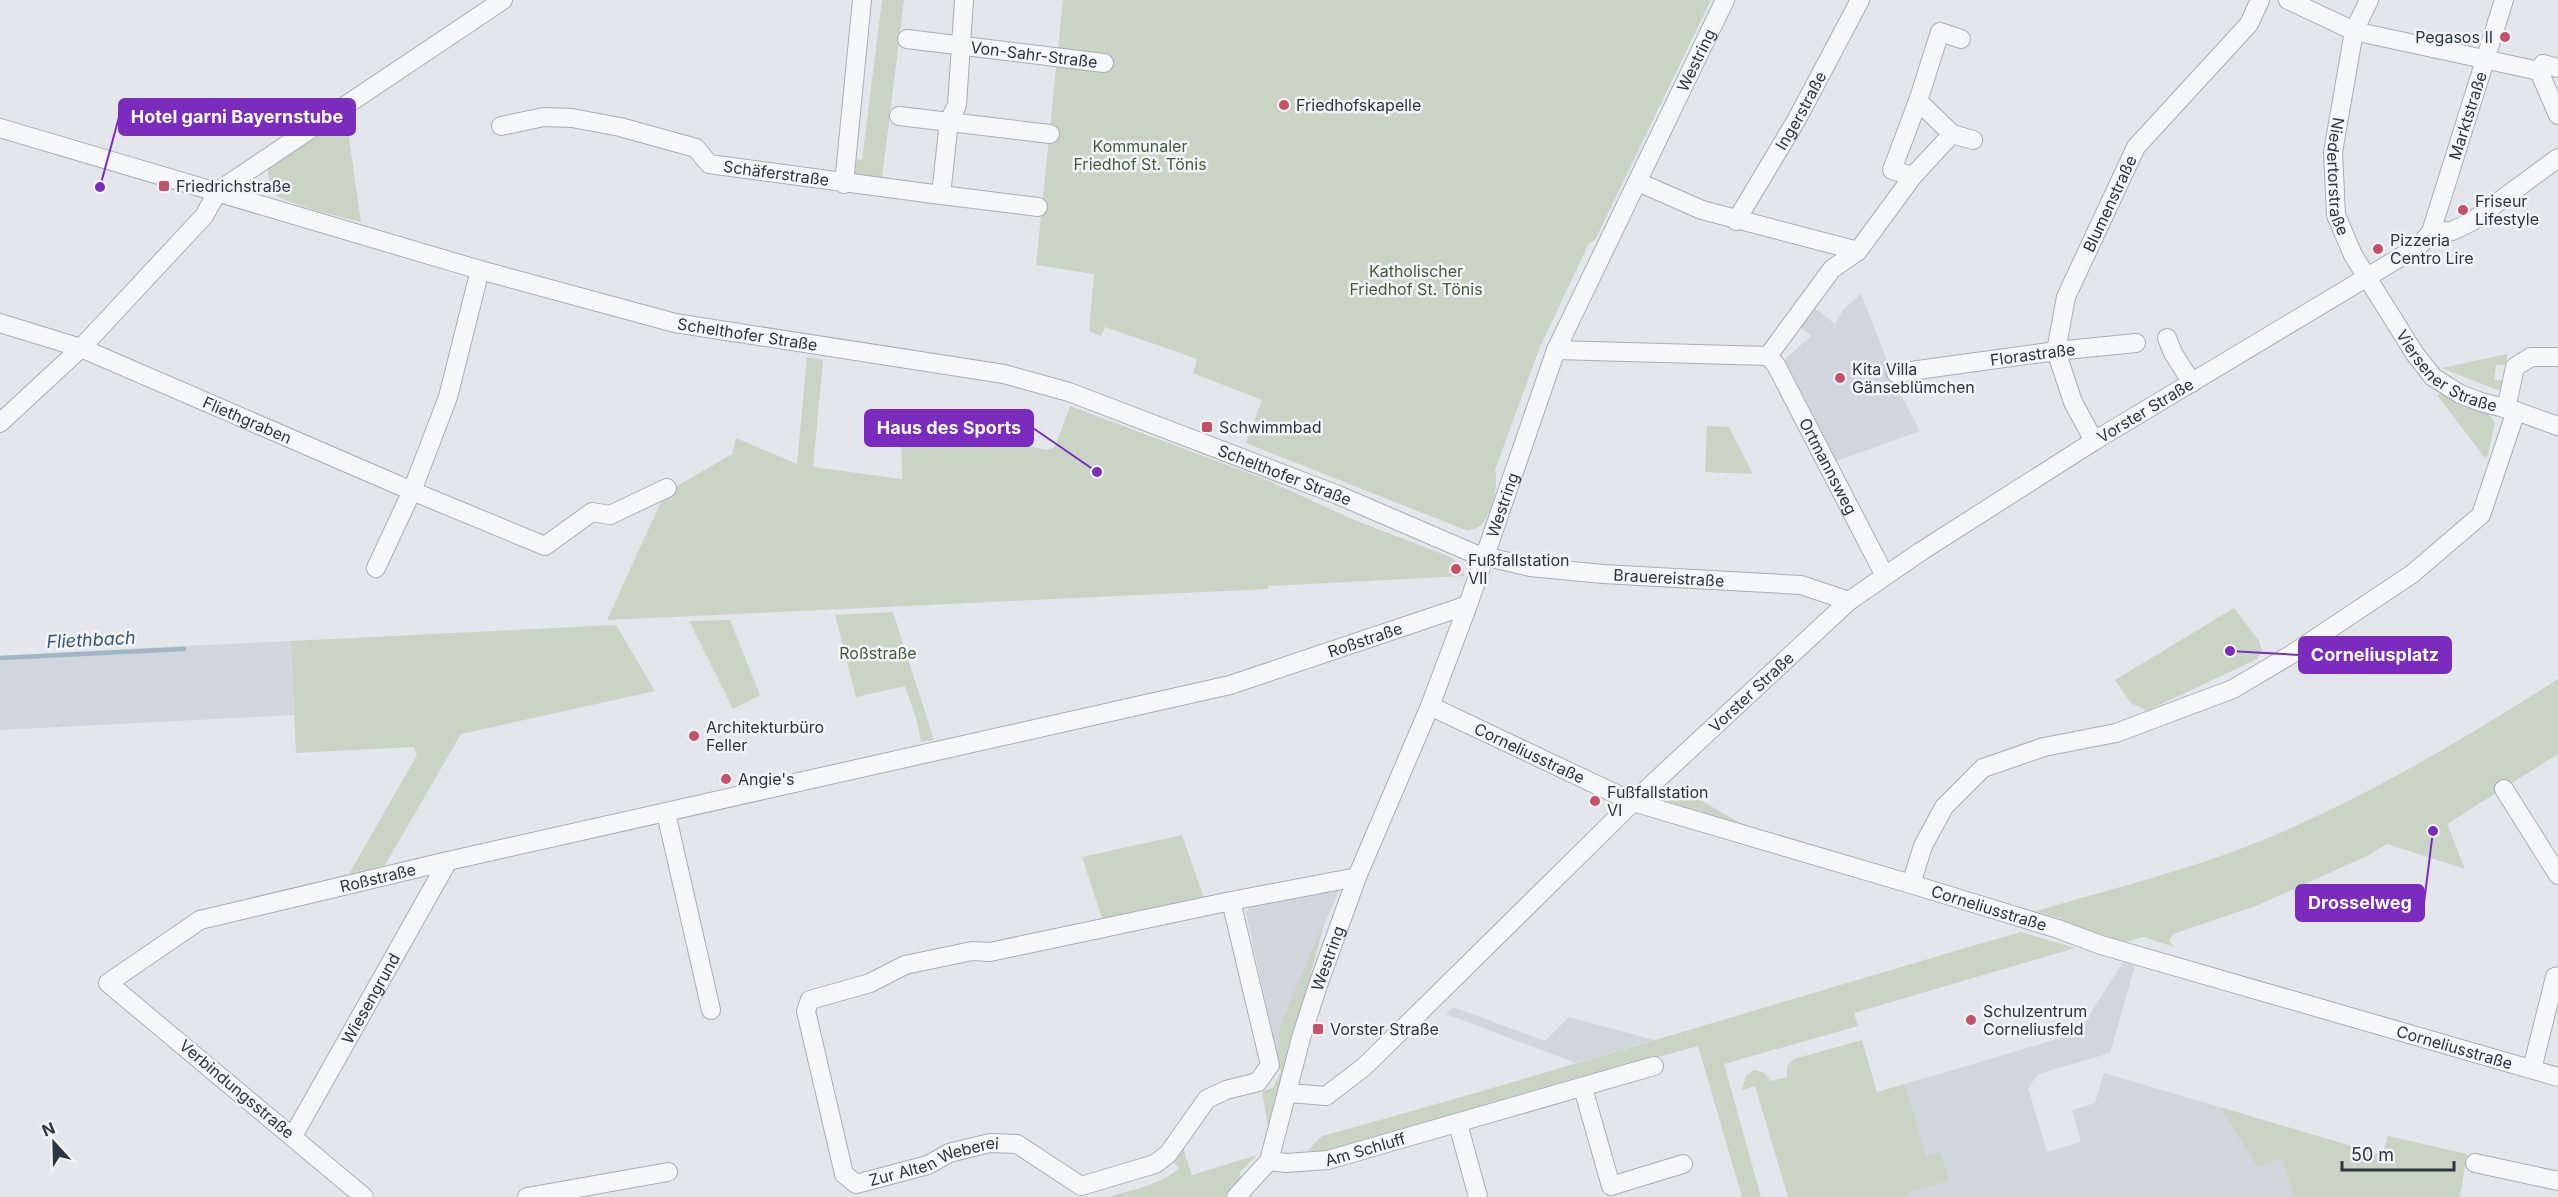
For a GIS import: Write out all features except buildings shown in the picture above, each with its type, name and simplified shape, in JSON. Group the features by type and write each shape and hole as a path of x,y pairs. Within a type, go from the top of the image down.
{"street":[{"path":"0,423 81,348 204,216 218,191 503,0"},
{"name":"Schäferstraße","path":"501,126 544,117 572,118 620,127 696,148 709,164 844,184 862,0"},
{"name":"Von-Sahr-Straße","path":"941,195 949,121 957,105 962,45 960,29 964,0"},
{"name":"Westring","path":"1288,1093 1307,1021 1357,877 1430,706 1468,606 1556,350 1725,0"},
{"name":"Ingerstraße","path":"1736,221 1797,119 1860,0"},
{"name":"Blumenstraße","path":"2094,441 2073,402 2056,351 2066,297 2136,147 2249,24 2260,0"},
{"path":"2289,0 2354,31 2539,71"},
{"name":"Niedertorstraße","path":"2367,277 2353,255 2336,215 2333,153 2354,31 2369,0"},
{"name":"Marktstraße","path":"2431,232 2504,0"},
{"path":"1913,176 1892,170 1918,101 1940,32 1961,39"},
{"name":"Von-Sahr-Straße","path":"907,39 1104,63"},
{"path":"2539,71 2543,64 2558,68"},
{"path":"2539,71 2558,115"},
{"path":"1918,101 1952,134 1973,140"},
{"path":"899,116 1050,134"},
{"name":"Schelthofer Straße","path":"0,128 480,270 675,323 1004,374 1069,392 1338,495 1446,543 1486,556"},
{"path":"1556,350 1768,356 1832,269 1858,251 1913,176 1952,134"},
{"path":"2431,232 2452,231 2471,222 2558,158"},
{"path":"1638,182 1702,210 1736,221 1858,251"},
{"path":"844,184 1038,207"},
{"name":"Vorster Straße","path":"1288,1093 1326,1096 1364,1067 1633,802 1849,601 2094,441 2419,246 2431,232"},
{"path":"376,568 412,491 448,397 480,270"},
{"name":"Viersener Straße","path":"2367,277 2415,354 2433,377 2460,394 2558,426"},
{"name":"Fliethgraben","path":"0,323 81,348 544,546 592,512 610,516 667,488"},
{"path":"2167,338 2173,353 2192,383"},
{"name":"Florastraße","path":"1896,373 2056,351 2136,343"},
{"name":"Ortmannsweg","path":"1768,356 1776,365 1885,576"},
{"path":"1911,884 1923,846 1944,807 1983,768 2044,747 2116,733 2233,689 2292,654 2412,574 2481,515 2511,410 2515,367 2531,357 2558,357"},
{"name":"Brauereistraße","path":"1486,556 1530,567 1603,574 1802,585 1849,601"},
{"name":"Roßstraße","path":"108,983 200,920 448,861 1230,685 1468,606"},
{"name":"Corneliusstraße","path":"1430,706 1633,802 1911,884 2058,929 2101,945 2558,1077"},
{"path":"2504,789 2558,875"},
{"path":"666,813 711,1010"},
{"name":"Wiesengrund","path":"293,1136 448,861"},
{"name":"Zur Alten Weberei","path":"1231,901 1270,1065 1258,1082 1226,1090 1207,1099 1168,1154 1155,1164 1081,1186 1017,1144 990,1143 949,1154 928,1165 856,1184 844,1174 806,1011 810,1000 870,983 905,965 972,951 990,952 1231,901 1357,877"},
{"path":"2532,1069 2555,977 2558,976"},
{"name":"Verbindungsstraße","path":"108,983 364,1197"},
{"name":"Am Schluff","path":"1269,1161 1286,1163 1328,1160 1654,1066"},
{"path":"1583,1088 1611,1186 1683,1164"},
{"path":"1236,1197 1269,1161 1288,1093"},
{"path":"1458,1124 1478,1197"},
{"path":"2475,1163 2558,1181"},
{"path":"526,1197 668,1172"}],"shaded area":[{"name":"Kita Villa Gänseblümchen","path":"1861,294 1898,389 1920,431 1831,463 1780,364 1811,336 1797,324 1811,305 1835,324 1843,310"},
{"path":"291,641 294,715 0,730 0,661 185,651 185,646"},
{"path":"1341,886 1280,1026 1277,1053 1246,913 1250,906"},
{"path":"2123,962 2135,966 2110,1053 2038,1074 2028,1088 2047,1152 2081,1142 2072,1110 2095,1103 2104,1073 2220,1107 2257,1167 2282,1159 2294,1197 1906,1197 1913,1191 1949,1181 1926,1157 1905,1084 2078,1033"},
{"path":"1453,1007 1545,1041 1569,1017 1654,1040 1576,1063 1446,1014"}],"green space":[{"path":"882,0 904,0 882,178 859,175 852,171 850,158 862,160"},
{"name":"Katholischer Friedhof St. Tönis","path":"1063,0 1711,0 1595,240 1589,243 1540,347 1495,470 1494,499 1480,526 1468,531 1246,443 1262,400 1193,373 1197,359 1105,327 1101,336 1089,331 1094,274 1036,265"},
{"path":"346,118 361,222 288,201 273,192 269,181 268,169"},
{"path":"2507,354 2507,365 2496,365 2494,380 2505,381 2505,385 2497,390 2442,368"},
{"path":"807,357 823,360 813,467 902,479 901,421 930,420 929,424 938,427 1047,450 1055,447 1070,406 1267,480 1352,519 1450,557 1463,567 1464,576 1268,586 1268,589 607,620 665,493 732,454 736,438 797,464"},
{"path":"2442,393 2489,414 2495,423 2488,455 2485,458 2437,395"},
{"path":"1707,426 1729,427 1753,474 1705,472"},
{"path":"2234,608 2259,641 2262,651 2257,659 2147,711 2131,703 2115,680"},
{"path":"893,612 934,740 921,742 917,721 905,686 856,697 835,615"},
{"path":"730,620 760,695 733,709 689,621"},
{"path":"616,625 655,691 461,734 385,865 349,874 417,755 414,747 296,753 291,641"},
{"path":"185,646 185,651 0,661 0,656"},
{"path":"2558,679 2558,754 2447,824 2465,869 2387,844 2367,856 2256,906 2173,934 2169,941 2174,947 2144,937 2124,942 2036,911 2203,862 2297,825 2412,767"},
{"path":"1676,786 1747,825 1743,829 1676,810 1668,803 1669,792"},
{"path":"1182,835 1205,901 1104,924 1082,857"},
{"path":"1325,920 1269,1133 1262,1091 1273,1088 1281,1072 1277,1053 1280,1026"},
{"path":"2021,932 2075,948 1854,1013 1858,1026 1724,1064 1761,1197 1742,1197 1698,1046 1583,1078 1582,1076 1315,1154 1308,1150 1322,1136 1497,1087"},
{"path":"1862,1040 1877,1092 1905,1084 1926,1156 1940,1153 1949,1181 1913,1191 1906,1197 1788,1197 1755,1086 1742,1090 1746,1076 1754,1070 1765,1073 1770,1081 1787,1077 1787,1066 1794,1059"},
{"path":"2220,1107 2382,1155 2388,1136 2467,1154 2460,1197 2294,1197 2282,1159 2257,1167"},
{"path":"1183,1148 1192,1175 1257,1155 1239,1173 1241,1177 1235,1191 1229,1197 1108,1197 1146,1186 1172,1174 1180,1168 1171,1161 1179,1149"}],"waterway":[{"name":"Fliethbach","path":"0,658 184,649"}],"place":[{"name":"Pegasos II","path":"2505,37"},
{"name":"Friedhofskapelle","path":"1284,105"},
{"name":"Friedrichstraße","path":"164,186"},
{"name":"Hotel garni Bayernstube","path":"100,187"},
{"name":"Friseur Lifestyle","path":"2463,210"},
{"name":"Pizzeria Centro Lire","path":"2378,249"},
{"name":"Kita Villa Gänseblümchen","path":"1840,378"},
{"name":"Schwimmbad","path":"1207,427"},
{"name":"Haus des Sports","path":"1097,472"},
{"name":"Fußfallstation VII","path":"1456,569"},
{"name":"Corneliusplatz","path":"2230,651"},
{"name":"Architekturbüro Feller","path":"694,736"},
{"name":"Angie's","path":"726,779"},
{"name":"Fußfallstation VI","path":"1595,801"},
{"name":"Drosselweg","path":"2433,831"},
{"name":"Schulzentrum Corneliusfeld","path":"1971,1020"},
{"name":"Vorster Straße","path":"1318,1029"}],"park label":[{"name":"Kommunaler Friedhof St. Tönis","path":"1140,155"}]}
